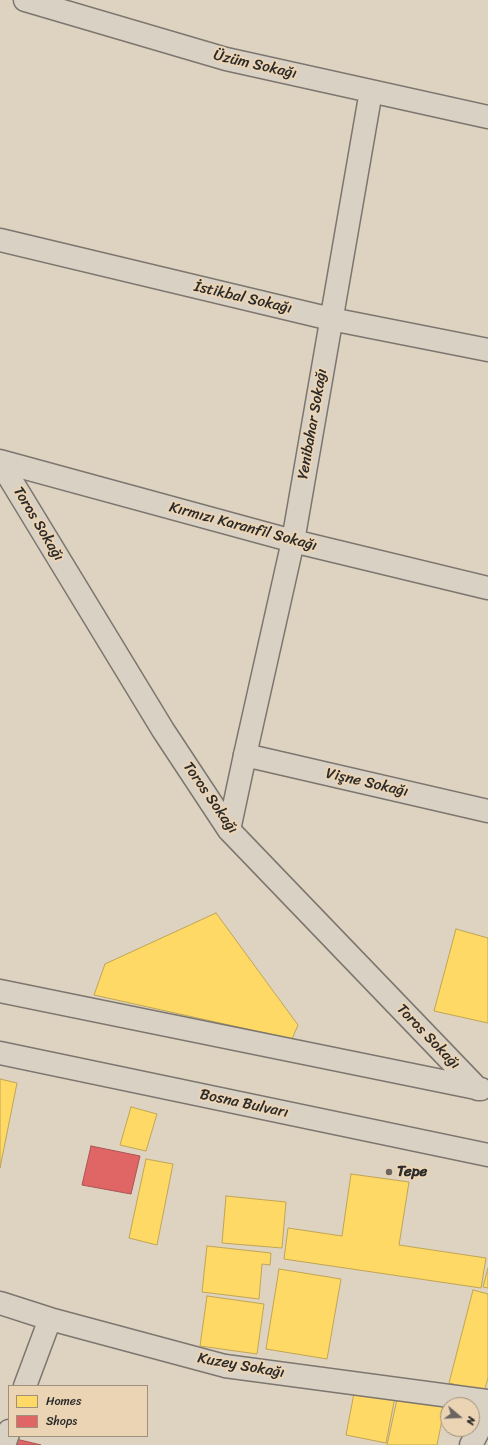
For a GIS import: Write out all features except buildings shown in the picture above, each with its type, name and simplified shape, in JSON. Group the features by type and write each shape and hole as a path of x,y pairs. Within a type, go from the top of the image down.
{"street":[{"name":"Üzüm Sokağı","path":"25,0 226,59 488,117"},
{"name":"Yenibahar Sokağı","path":"229,830 292,541 371,91"},
{"name":"İstikbal Sokağı","path":"0,240 331,319 488,350"},
{"name":"Kırmızı Karanfil Sokağı","path":"0,461 292,541 488,588"},
{"name":"Toros Sokağı","path":"0,461 163,730 229,830 483,1090"},
{"name":"Vişne Sokağı","path":"245,755 488,810"},
{"path":"0,991 483,1090"},
{"name":"Bosna Bulvarı","path":"0,1053 488,1155"},
{"name":"Kuzey Sokağı","path":"0,1303 50,1319 226,1366 488,1401"},
{"path":"25,1385 50,1319"},
{"path":"471,1445 488,1412"},
{"path":"4,1445 8,1434"}],"place":[{"name":"Tepe","path":"389,1172"}]}
